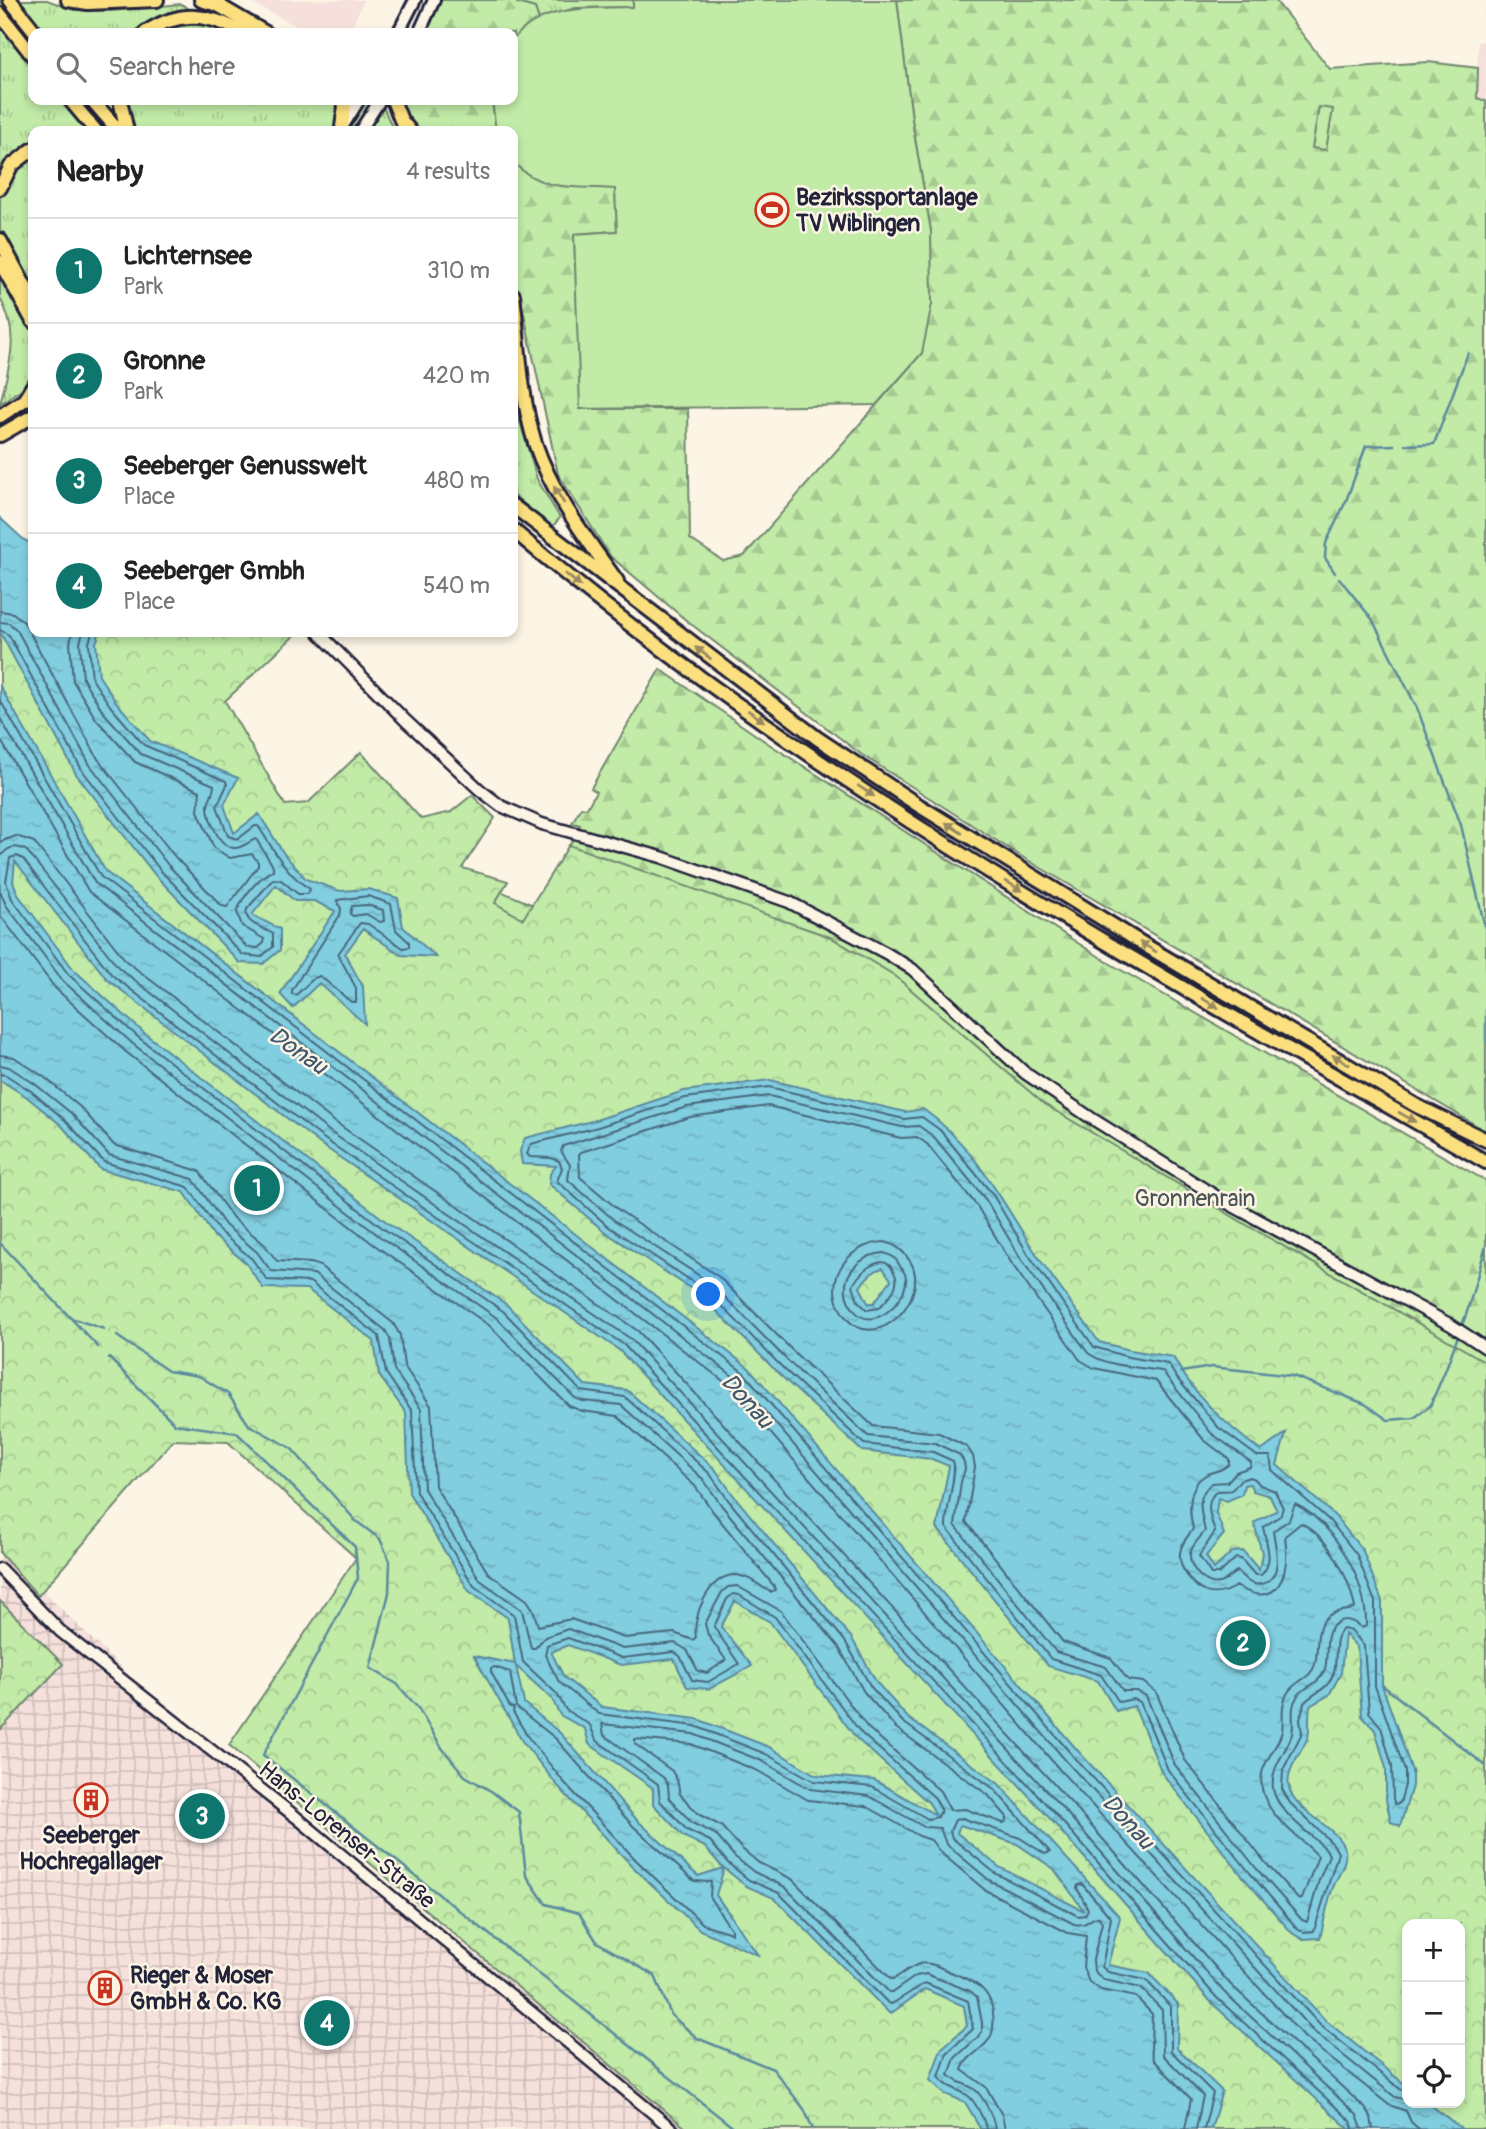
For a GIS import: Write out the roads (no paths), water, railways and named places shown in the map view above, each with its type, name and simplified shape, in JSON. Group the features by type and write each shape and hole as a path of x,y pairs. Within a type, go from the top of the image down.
{"main road":[{"path":"10,0 32,28"},
{"path":"68,0 88,3 157,0"},
{"path":"201,0 218,5 257,28"},
{"path":"401,28 415,0"},
{"path":"421,28 434,0"},
{"path":"0,14 28,50"},
{"path":"154,28 165,22 190,17 224,22 234,28"},
{"path":"73,105 92,126"},
{"path":"96,105 115,126"},
{"path":"121,105 126,126"},
{"path":"341,126 345,114 344,105"},
{"path":"342,126 356,105"},
{"path":"363,126 377,105"},
{"path":"395,105 406,126"},
{"path":"0,188 11,166 28,152"},
{"path":"0,240 28,292"},
{"path":"0,261 28,312"},
{"path":"518,339 524,391 535,443 551,482 592,547 625,592"},
{"path":"6,413 28,398"},
{"path":"0,435 28,419"},
{"path":"518,510 817,738 972,839 1415,1105 1486,1140"},
{"path":"518,535 612,612 695,674 956,851 1130,958 1486,1163"}],"street":[{"path":"323,637 389,705 480,790 523,817 661,857 789,902 886,953 912,969 1024,1073 1091,1118 1222,1200 1451,1325 1486,1348"},
{"name":"Hans-Lorenser-Straße","path":"0,1569 60,1631 296,1817 672,2129"}],"water":[{"path":"0,518 28,542 28,637 98,637 96,643 99,676 116,702 150,741 238,778 224,805 234,833 259,814 284,854 306,879 340,891 369,889 398,898 403,927 436,957 401,955 363,929 345,954 363,987 365,1024 319,983 293,1008 280,994 335,911 314,901 295,901 276,885 252,915 280,929 280,950 263,964 240,963 156,876 76,774 0,632"},
{"name":"Donau","path":"0,686 106,872 749,1368 1079,1752 1325,2020 1402,2082 1402,2108 1435,2108 1462,2129 1349,2129 1212,2003 1054,1823 619,1350 319,1143 107,979 15,861 13,882 19,896 74,970 143,1032 388,1223 507,1305 585,1385 627,1390 715,1469 734,1496 851,1637 877,1683 908,1718 999,1784 1120,1917 1108,1965 1149,1973 1178,2004 1177,2048 1222,2091 1211,2129 981,2129 965,2102 945,2094 930,2080 941,2049 967,2026 964,2006 925,1989 890,2014 774,1898 746,1886 724,1868 716,1895 758,1955 700,1930 632,1866 558,1786 522,1741 474,1656 515,1664 508,1618 469,1591 409,1493 406,1413 379,1375 374,1341 307,1289 263,1288 246,1263 214,1236 184,1192 100,1169 61,1125 27,1097 0,1080","holes":["735,1601 770,1622 856,1738 929,1803 936,1815 874,1780 816,1775 769,1747 697,1719 602,1707 564,1677 551,1652 568,1645 621,1665 674,1659 687,1687 709,1689 752,1666 721,1627","516,1666 552,1699 560,1715 585,1729 589,1744 653,1788 653,1804 683,1836 705,1847 723,1868 698,1876 638,1821 560,1733 524,1703","960,1825 1017,1844 1054,1869 1084,1911 999,1867 957,1833"]},
{"path":"770,1080 905,1112 923,1109 957,1139 985,1173 1041,1261 1099,1342 1173,1357 1191,1385 1212,1409 1261,1451 1286,1433 1277,1465 1335,1516 1363,1551 1382,1601 1382,1685 1412,1771 1412,1786 1400,1826 1391,1822 1386,1800 1386,1768 1375,1730 1362,1716 1357,1647 1345,1634 1341,1673 1329,1695 1310,1706 1308,1737 1288,1780 1293,1796 1299,1804 1334,1834 1345,1851 1344,1863 1330,1895 1320,1938 1302,1939 1292,1933 1244,1878 1162,1773 1134,1706 1116,1711 1098,1681 1048,1666 937,1528 949,1466 932,1459 862,1451 778,1373 702,1296 605,1232 549,1184 550,1174 556,1166 522,1164 520,1151 525,1138 596,1120 684,1091","holes":["883,1268 891,1280 874,1303 868,1303 860,1287 870,1275","1250,1484 1253,1491 1270,1496 1277,1510 1254,1523 1262,1553 1259,1570 1243,1551 1232,1552 1214,1569 1206,1556 1224,1534 1216,1513 1218,1498 1227,1501 1242,1494 1244,1485"]}],"waterway":[{"path":"1405,445 1434,444 1468,353"},
{"path":"1335,573 1325,558 1326,543 1346,501 1366,446 1394,445"},
{"path":"1339,578 1372,619 1417,708 1461,825 1486,932"},
{"path":"1486,968 1486,1042"},
{"path":"0,1243 98,1347"},
{"path":"1181,1372 1212,1367 1293,1376 1365,1404 1388,1420 1414,1418 1430,1406 1445,1371 1467,1312 1486,1246"},
{"path":"71,1318 104,1329"},
{"path":"117,1336 168,1371 199,1376 228,1394 249,1425 291,1448 356,1521 380,1539 390,1561 389,1593 370,1668 397,1684 418,1708 442,1748 465,1776 519,1812 526,1875 546,1904 579,1913 597,1942 655,1976 671,2015 697,2038 773,2069 804,2109 813,2129"},
{"path":"109,1358 175,1424 237,1433 355,1547 358,1578 263,1755 735,2129"},
{"path":"1382,1685 1486,1766"}],"place":[{"name":"Bezirkssportanlage TV Wiblingen","path":"772,210"},
{"name":"Lichternsee","path":"257,1188"},
{"name":"Gronne","path":"1243,1643"},
{"name":"Seeberger Hochregallager","path":"91,1800"},
{"name":"Seeberger Genusswelt","path":"202,1816"},
{"name":"Rieger & Moser GmbH & Co. KG","path":"105,1988"},
{"name":"Seeberger Gmbh","path":"327,2023"}],"park label":[{"name":"Gronnenrain","path":"1195,1198"}]}
